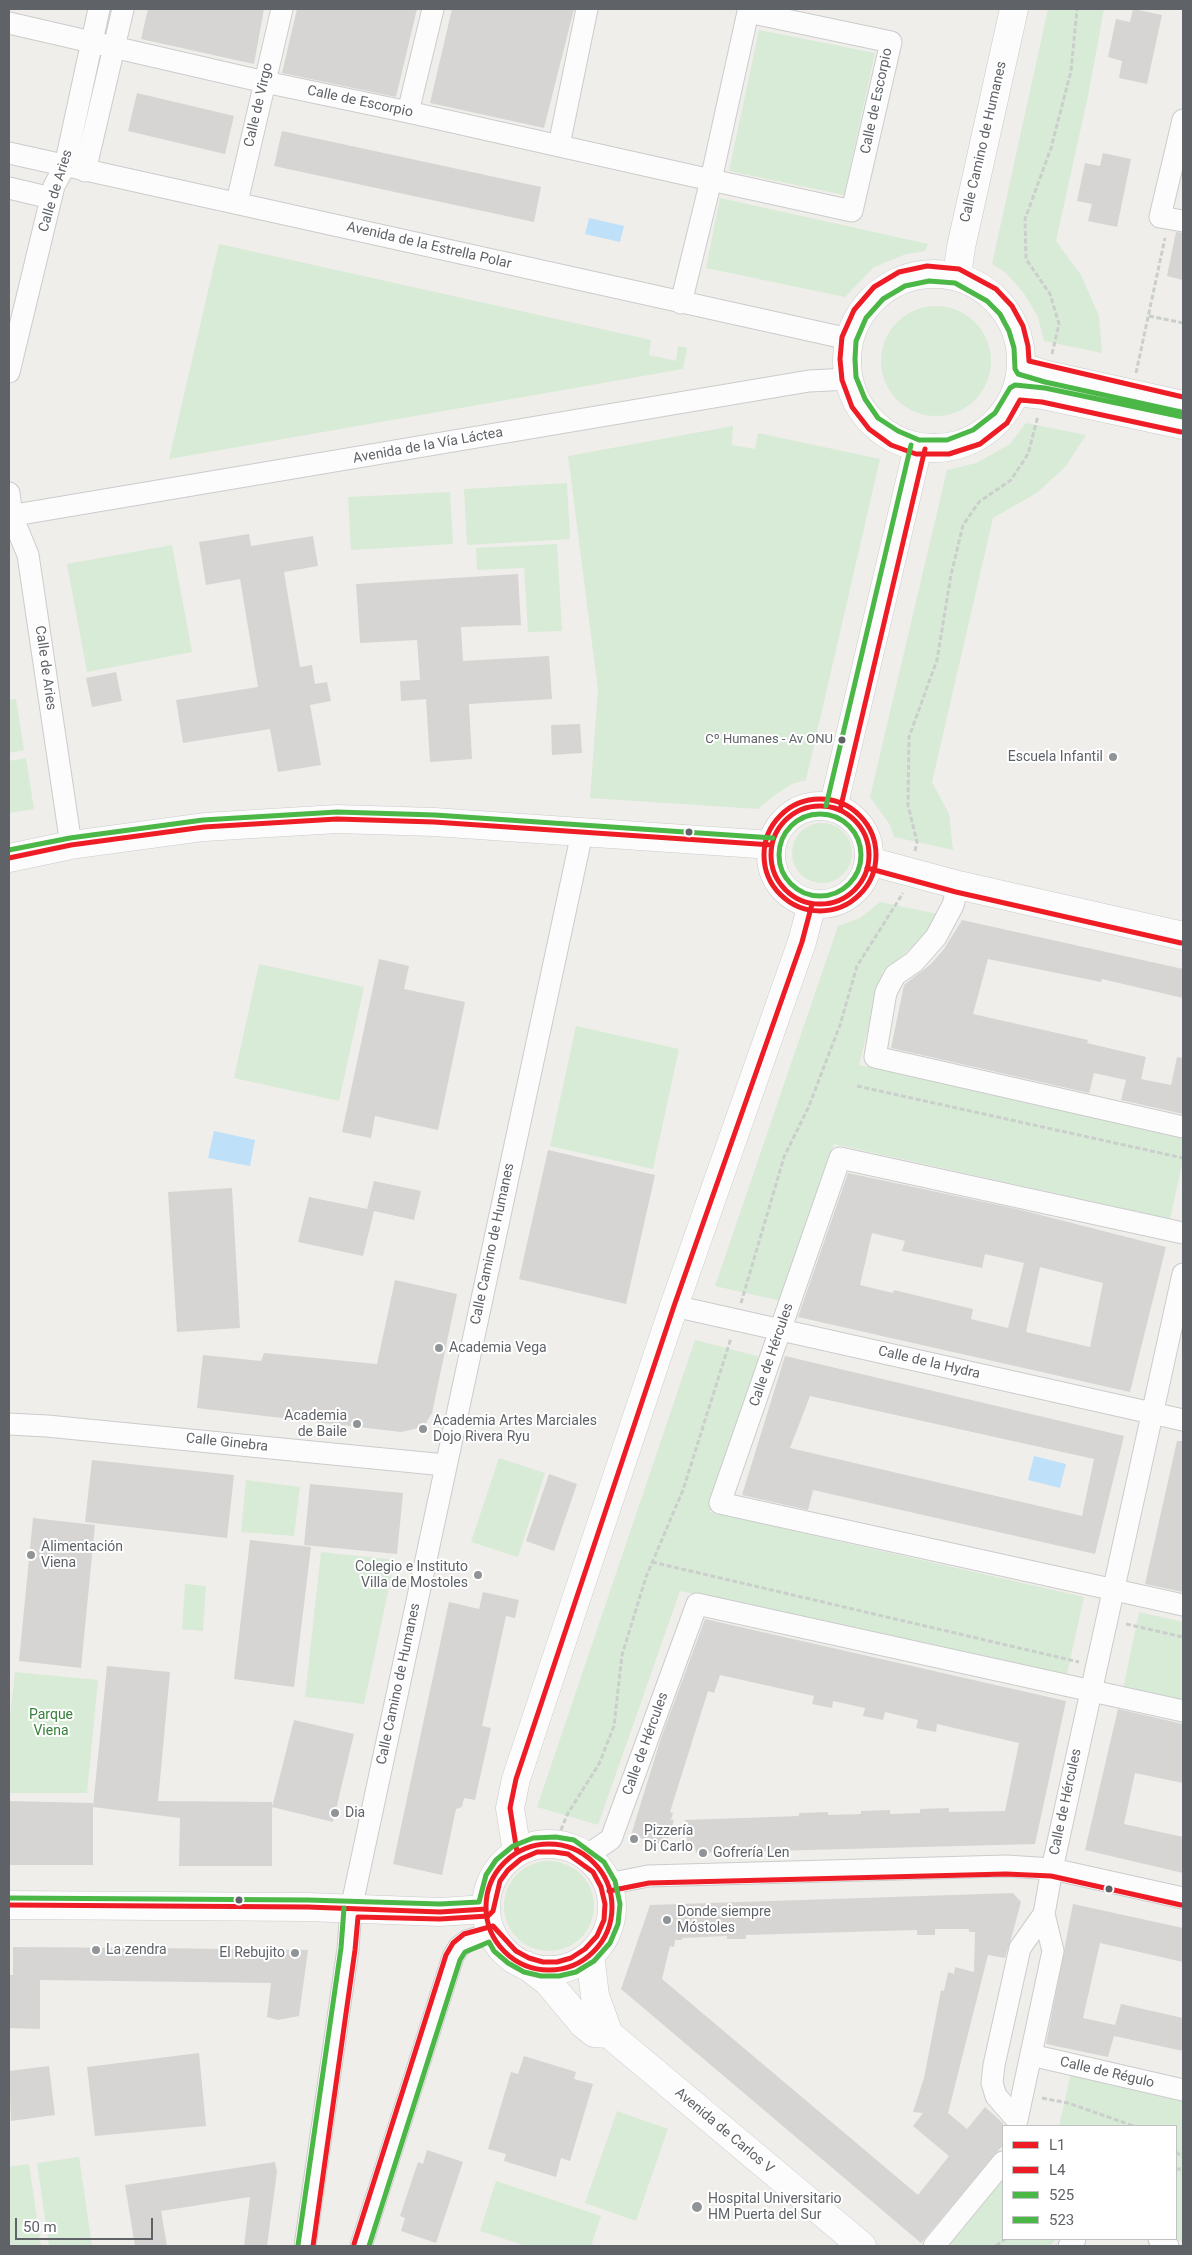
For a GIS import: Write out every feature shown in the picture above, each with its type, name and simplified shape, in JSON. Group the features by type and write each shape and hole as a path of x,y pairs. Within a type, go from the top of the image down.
{"street":[{"name":"Calle de Aries","path":"9,372 54,186 65,166 99,9"},
{"name":"Calle de Aries","path":"85,171 123,9"},
{"name":"Calle de Virgo","path":"237,202 282,9"},
{"path":"408,112 433,9"},
{"path":"558,145 587,9"},
{"name":"Calle Camino de Humanes","path":"957,276 961,247 1014,9"},
{"name":"Calle de Escorpio","path":"9,23 265,82 408,112 711,180 852,210 890,42 748,12 711,180 681,303"},
{"path":"1176,220 1160,217 1183,120"},
{"name":"Avenida de la Estrella Polar","path":"9,153 849,339"},
{"path":"9,188 51,198"},
{"path":"929,273 957,276 976,284 992,295 1006,310 1016,328 1032,382 1001,418 977,437 948,447 918,447 894,438 873,423 858,403 848,379 846,359 849,339 860,314 878,293 902,279 929,273"},
{"name":"Avenida de la Vía Láctea","path":"10,516 809,381 848,379"},
{"path":"1032,382 1132,394 1183,404"},
{"path":"1032,382 1183,425"},
{"path":"833,808 918,447"},
{"name":"Calle de Aries","path":"9,493 10,516 28,555 71,845"},
{"path":"817,806 833,808 848,816 860,828 868,844 869,861 865,876 843,899 828,904 812,904 800,900 780,883 771,859 772,845 778,831 788,818 801,810 817,806"},
{"path":"9,858 71,845 204,827 337,819 434,822 772,845"},
{"name":"Calle Camino de Humanes","path":"305,2246 348,1949 351,1909 582,833"},
{"path":"869,861 958,884 1183,936"},
{"path":"958,884 953,905 936,937 914,962 895,974 886,992 875,1057 1183,1126"},
{"path":"517,1852 510,1808 516,1779 674,1306 802,942 812,904"},
{"name":"Calle de Hércules","path":"1112,1590 720,1503 840,1158 1183,1233"},
{"name":"Calle de Hércules","path":"1021,2123 1023,2094 1052,1950 1044,1914 1052,1870 1112,1590 1183,1274"},
{"name":"Calle de la Hydra","path":"674,1306 1183,1420"},
{"name":"Calle Ginebra","path":"9,1424 48,1426 445,1465"},
{"path":"1112,1590 1183,1605"},
{"name":"Calle de Hércules","path":"586,1856 611,1839 697,1604 1090,1691"},
{"path":"1090,1691 1183,1711"},
{"path":"555,1844 572,1848 586,1856 599,1867 608,1884 613,1903 611,1922 603,1940 590,1955 574,1965 558,1969 542,1969 526,1965 512,1957 500,1946 489,1921 488,1893 493,1878 502,1865 517,1852 535,1845 555,1844"},
{"path":"608,1884 648,1876 1006,1866 1052,1870 1183,1898"},
{"path":"9,1905 351,1909 440,1912 489,1921"},
{"name":"Calle de Hércules","path":"1021,2123 996,2096 992,2083 994,2065 1020,1948 1044,1914"},
{"path":"361,2246 453,1957 459,1948 489,1921"},
{"name":"Avenida de Carlos V","path":"590,1955 595,1996 609,2034 862,2246"},
{"name":"Avenida de Carlos V","path":"526,1965 548,1982 583,2024 594,2033 609,2034"},
{"name":"Calle de Régulo","path":"1031,2055 1183,2090"},
{"path":"934,2246 1002,2163"}],"path":[{"path":"555,1844 568,1813 599,1764 614,1726 622,1654 652,1562 683,1490 736,1321 784,1157 809,1106 840,1025 857,966 901,898 911,872 917,842 908,804 909,737 937,660 951,575 963,524 979,502 1010,480 1028,454 1032,382 1059,324 1050,294 1026,259 1025,219 1051,148 1070,71 1076,9"},
{"path":"1132,394 1149,316 1176,220"},
{"path":"1149,316 1183,323"},
{"path":"857,1086 1183,1158"},
{"path":"652,1562 1079,1662 1081,1654"},
{"path":"1124,1631 1126,1623 1183,1636"},
{"path":"1023,2094 1068,2103 1131,2125"}],"green space":[{"path":"1048,9 1104,9 1089,91 1056,241 1081,275 1099,316 1102,353 1044,341 1038,317 1023,292 1006,273 992,264"},
{"path":"759,30 875,53 844,195 729,171"},
{"path":"720,198 928,244 925,251 906,254 874,267 845,297 706,268"},
{"path":"219,244 651,340 649,355 676,361 678,346 687,348 683,369 169,459"},
{"path":"936,306 957,310 975,322 987,340 991,361 987,382 975,400 957,412 936,416 915,412 897,400 885,382 881,361 885,340 897,322 915,310"},
{"path":"1026,423 1086,435 1066,466 1038,492 993,518 932,782 949,814 953,850 894,837 890,825 870,797 947,470 976,463 1010,444"},
{"path":"733,426 732,445 755,449 758,433 880,459 806,780 792,784 758,809 590,798 598,690 568,456"},
{"path":"567,483 570,539 467,545 464,489"},
{"path":"450,492 453,544 351,550 348,497"},
{"path":"557,544 562,631 528,632 524,568 477,570 476,548"},
{"path":"172,545 192,652 87,672 67,564"},
{"path":"16,699 24,750 9,753 9,700"},
{"path":"26,758 34,809 9,813 9,761"},
{"path":"822,823 839,828 847,836 852,853 847,870 839,878 822,883 805,878 797,870 792,853 797,836 805,828"},
{"path":"880,902 938,914 923,939 883,971 859,1065 1183,1137 1183,1160 1170,1219 834,1144 781,1301 715,1286 838,926 860,918"},
{"path":"259,964 364,987 339,1101 234,1078"},
{"path":"576,1026 679,1049 653,1169 550,1146"},
{"path":"695,1340 761,1357 710,1512 1084,1597 1067,1674 680,1591 598,1825 537,1807"},
{"path":"499,1458 545,1473 518,1557 471,1542"},
{"path":"246,1480 300,1487 294,1536 241,1532"},
{"path":"321,1552 395,1560 364,1704 305,1697"},
{"path":"185,1584 206,1586 203,1631 182,1629"},
{"path":"1139,1612 1183,1622 1183,1702 1123,1689"},
{"name":"Parque Viena","path":"15,1672 98,1680 87,1793 9,1793 9,1724"},
{"path":"549,1861 566,1864 581,1874 591,1889 594,1906 591,1923 581,1938 566,1948 549,1951 532,1948 517,1938 507,1923 504,1906 507,1889 517,1874 532,1864"},
{"path":"1072,2069 1183,2094 1183,2243 1177,2238 1177,2125 1059,2125"},
{"path":"617,2111 668,2129 636,2221 585,2203"},
{"path":"79,2157 92,2246 49,2246 37,2163"},
{"path":"29,2164 41,2246 9,2246 9,2167"},
{"path":"1002,2176 1002,2240 1055,2240 1050,2246 945,2246"},
{"path":"496,2181 601,2216 591,2246 526,2246 480,2231"}],"water":[{"path":"589,218 624,226 620,242 585,234"},
{"path":"214,1131 255,1140 250,1166 208,1158"},
{"path":"1034,1456 1066,1464 1060,1488 1028,1480"}],"building":[{"path":"148,9 264,9 254,64 141,39"},
{"path":"297,9 417,9 396,97 282,73"},
{"path":"452,9 574,9 544,128 430,103"},
{"path":"1133,9 1162,15 1147,84 1119,78 1122,61 1108,57 1116,19 1130,22"},
{"path":"137,93 234,116 225,154 128,131"},
{"path":"282,131 541,187 534,222 274,166"},
{"path":"1103,153 1131,159 1117,227 1088,221 1092,204 1077,201 1085,163 1100,166"},
{"path":"1176,232 1183,233 1183,280 1167,276"},
{"path":"249,534 251,546 313,536 318,566 284,572 300,667 312,665 315,684 327,682 331,701 310,705 321,765 278,772 270,729 183,743 176,700 258,687 240,579 206,585 199,542"},
{"path":"518,574 521,625 461,627 463,661 549,656 552,699 469,704 472,759 430,762 426,699 401,701 400,681 420,680 417,640 360,643 356,584"},
{"path":"116,672 122,701 92,707 86,678"},
{"path":"580,724 582,753 552,755 551,725"},
{"path":"962,920 1183,969 1183,998 1102,979 1101,982 988,959 973,1014 1088,1040 1087,1043 1146,1057 1141,1079 1171,1085 1177,1057 1183,1058 1183,1114 1121,1100 1126,1080 1094,1073 1089,1093 891,1048 904,985 931,964 944,949"},
{"path":"379,959 409,966 404,989 465,1002 438,1130 375,1116 371,1138 342,1132"},
{"path":"548,1150 655,1175 626,1304 519,1279"},
{"path":"848,1173 1017,1209 1166,1247 1130,1392 798,1317","holes":["872,1233 905,1241 902,1251 982,1268 985,1254 1024,1263 1008,1328 971,1319 973,1309 894,1290 893,1293 860,1285","1040,1267 1103,1283 1090,1347 1026,1332"]},
{"path":"374,1181 421,1191 414,1220 374,1211 363,1256 298,1242 309,1197 367,1209"},
{"path":"232,1188 240,1328 177,1332 168,1192"},
{"path":"395,1280 457,1294 432,1413 426,1423 419,1428 401,1432 197,1408 203,1355 261,1361 264,1353 377,1364"},
{"path":"785,1356 1124,1436 1095,1554 813,1490 808,1510 742,1495","holes":["810,1396 1094,1459 1082,1516 790,1448"]},
{"path":"1177,1441 1183,1441 1183,1592 1145,1584"},
{"path":"92,1460 234,1475 227,1538 85,1522"},
{"path":"549,1474 577,1484 554,1551 526,1541"},
{"path":"310,1484 403,1493 397,1554 304,1545"},
{"path":"33,1518 95,1525 81,1668 19,1661"},
{"path":"250,1540 311,1547 294,1687 234,1679"},
{"path":"483,1592 519,1600 515,1618 506,1616 482,1726 491,1728 475,1800 464,1798 462,1807 456,1809 442,1875 393,1864 449,1602 479,1609"},
{"path":"705,1619 1066,1701 1035,1844 696,1853 695,1848 688,1849 685,1820 799,1816 799,1813 828,1812 828,1815 861,1814 861,1811 890,1810 890,1814 920,1813 920,1809 949,1808 949,1812 1005,1811 1019,1743 937,1724 936,1732 916,1728 918,1720 885,1712 883,1720 863,1716 865,1708 833,1701 832,1708 812,1704 814,1696 720,1675 714,1693 708,1691 670,1812 673,1813 671,1820 674,1820 666,1846 631,1835 661,1738"},
{"path":"107,1666 170,1672 158,1801 272,1802 272,1866 179,1866 180,1818 93,1807"},
{"path":"1118,1709 1183,1724 1183,1783 1135,1773 1124,1824 1183,1837 1183,1873 1085,1850"},
{"path":"294,1720 354,1734 333,1822 272,1807"},
{"path":"9,1801 93,1803 93,1865 9,1865"},
{"path":"1013,1893 1021,1902 1011,1939 1005,1958 988,1955 948,2113 967,2129 985,2107 1003,2123 1002,2146 921,2243 621,1989 650,1905","holes":["935,1929 969,1929 969,1932 975,1932 974,1972 955,1967 954,1974 948,1972 944,1991 941,1990 924,2078 913,2112 923,2113 913,2126 949,2156 918,2195 662,1979 670,1946 674,1947 675,1940 682,1940 682,1938 727,1936 727,1939 746,1939 746,1935 917,1930 917,1935 935,1935"]},
{"path":"1073,1904 1183,1928 1183,1962 1100,1943 1083,2018 1115,2025 1121,2004 1183,2018 1183,2051 1114,2036 1108,2057 1046,2044"},
{"path":"13,1947 308,1950 299,2016 278,2020 267,2017 271,1983 40,1980 40,2029 9,2028 9,1975 13,1975"},
{"path":"199,2053 206,2126 95,2136 87,2067"},
{"path":"524,2056 576,2072 574,2079 593,2084 570,2161 561,2158 556,2177 504,2161 506,2154 488,2149 511,2072 518,2074"},
{"path":"49,2066 55,2115 11,2121 9,2071"},
{"path":"427,2150 463,2162 436,2243 401,2231 405,2218 400,2216 418,2162 423,2164"},
{"path":"275,2162 277,2172 267,2246 244,2246 250,2197 161,2211 167,2246 135,2246 125,2185"}],"transit line":[{"name":"L4","path":"1181,432 1042,402 1020,400 1007,423 980,444 949,454 916,454 891,445 869,429 852,407 842,380 840,359 842,337 854,310 874,287 899,272 927,266 959,269 996,289 1012,306 1023,326 1028,346 1029,361 1183,397"},
{"name":"525","path":"1181,412 1045,382 1018,374 1015,369 1014,348 1009,331 1000,314 987,301 955,283 929,281 905,286 883,299 866,318 856,341 856,377 865,399 878,418 898,431 919,440 947,440 973,430 995,413 1010,388 1015,385 1045,388 1183,417"},
{"name":"525","path":"826,806 911,445"},
{"name":"L4","path":"840,810 925,449"},
{"name":"L4","path":"820,799 841,803 860,815 872,834 876,855 872,876 860,895 841,907 820,911 799,907 780,895 768,876 764,855 768,834 780,815 799,803 820,799"},
{"name":"L1","path":"820,806 839,810 854,821 865,836 869,855 865,874 854,889 839,900 820,904 801,900 786,889 775,874 771,855 775,836 786,821 801,810 820,806"},
{"name":"525","path":"9,850 70,838 203,820 337,812 435,815 773,838"},
{"name":"525","path":"820,814 836,817 849,826 858,839 861,855 858,871 849,884 836,893 820,896 804,893 791,884 782,871 779,855 782,839 791,826 804,817 820,814"},
{"name":"L1","path":"9,858 71,845 204,827 337,819 434,822 772,845"},
{"name":"L4","path":"867,868 956,892 1181,943"},
{"name":"L1","path":"517,1852 510,1808 516,1779 674,1306 802,942 812,904"},
{"name":"523","path":"9,1898 308,1900 440,1904 479,1902 486,1875 496,1860 513,1846 533,1838 556,1837 574,1840 604,1862 615,1881 620,1904 618,1924 610,1943 594,1961 576,1972 559,1976 541,1976 524,1972 508,1963 494,1951 489,1942 465,1952 460,1960 369,2246"},
{"name":"L1","path":"549,1844 573,1849 593,1863 607,1883 612,1907 607,1931 593,1951 573,1965 549,1970 525,1965 505,1951 491,1931 486,1907 491,1883 505,1863 525,1849 549,1844"},
{"name":"L4","path":"313,2246 358,1917 440,1919 488,1916 493,1911 500,1881 508,1870 521,1859 537,1852 568,1854 593,1872 601,1887 605,1904 604,1920 597,1936 585,1949 571,1958 557,1962 543,1962 529,1958 516,1951 493,1926 464,1934 453,1943 446,1955 354,2244"},
{"name":"L4","path":"609,1891 649,1883 1006,1874 1051,1876 1181,1905"},
{"name":"L1","path":"9,1905 308,1907 440,1912 486,1909"},
{"name":"523","path":"298,2245 341,1948 344,1908"}],"place":[{"name":"Cº Humanes - Av ONU","path":"842,740"},
{"name":"Escuela Infantil","path":"1113,757"},
{"name":"Academia Vega","path":"439,1348"},
{"name":"Academia de Baile","path":"357,1424"},
{"name":"Academia Artes Marciales Dojo Rivera Ryu","path":"423,1429"},
{"name":"Alimentación Viena","path":"31,1555"},
{"name":"Colegio e Instituto Villa de Mostoles","path":"478,1575"},
{"name":"Dia","path":"335,1813"},
{"name":"Pizzería Di Carlo","path":"634,1839"},
{"name":"Gofrería Len","path":"703,1853"},
{"name":"Donde siempre Móstoles","path":"667,1920"},
{"name":"La zendra","path":"96,1950"},
{"name":"El Rebujito","path":"295,1953"},
{"name":"Hospital Universitario HM Puerta del Sur","path":"697,2207"}]}
